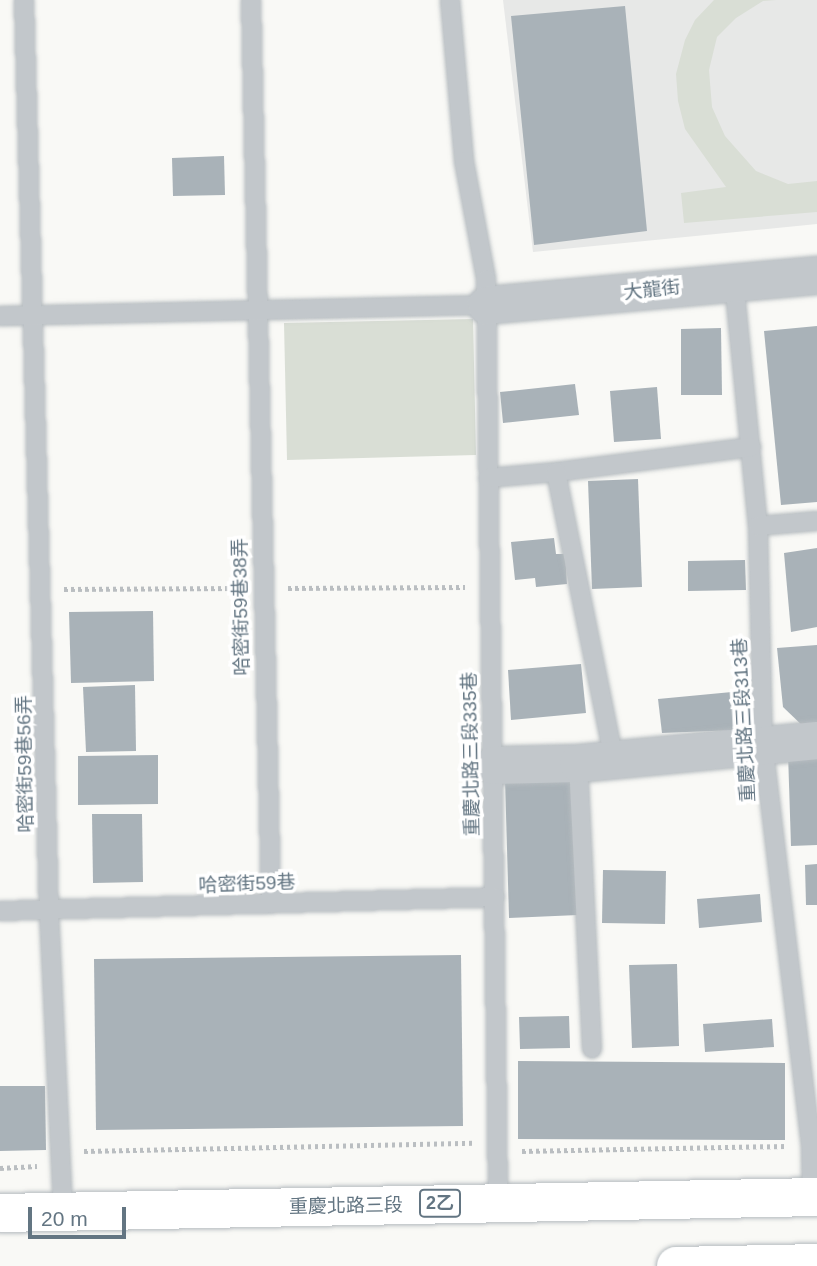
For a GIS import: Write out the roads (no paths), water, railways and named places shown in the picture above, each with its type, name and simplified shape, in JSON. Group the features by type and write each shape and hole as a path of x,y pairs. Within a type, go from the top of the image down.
{"main road":[{"name":"重慶北路三段","path":"0,1213 498,1201 815,1198"},
{"path":"676,1266 817,1263"}],"street":[{"name":"大龍街","path":"486,305 817,275"},
{"path":"493,765 578,763 763,743 817,740"}],"lane":[{"name":"哈密街59巷56弄","path":"24,0 49,912 63,1211"},
{"name":"哈密街59巷38弄","path":"251,0 271,904"},
{"name":"重慶北路三段335巷","path":"450,0 464,161 486,279 498,1201"},
{"name":"重慶北路三段313巷","path":"734,282 758,526 763,743 815,1198"},
{"path":"0,316 258,308 486,305"},
{"path":"488,478 751,447"},
{"path":"556,472 614,759"},
{"path":"758,526 817,521"},
{"path":"578,763 592,1049"},
{"name":"哈密街59巷","path":"0,911 49,912 495,898"}]}
